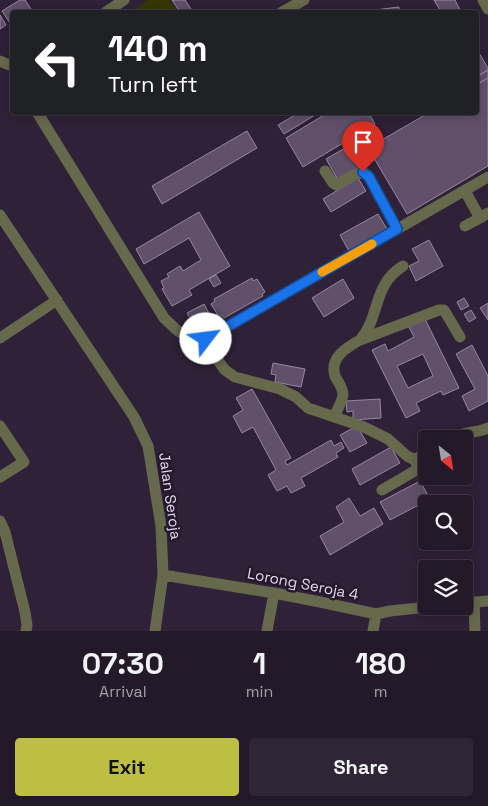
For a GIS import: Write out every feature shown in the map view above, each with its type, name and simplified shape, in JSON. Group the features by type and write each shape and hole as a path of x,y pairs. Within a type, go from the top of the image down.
{"street":[{"path":"109,10 124,0"},
{"path":"286,10 304,0"},
{"path":"483,0 488,9"},
{"path":"39,115 164,318 178,331 192,338 206,339 488,177"},
{"path":"325,171 336,185 363,172 366,174 397,229"},
{"path":"465,191 484,215 466,226"},
{"name":"Jalan Seroja","path":"0,215 134,417 148,446 161,526 163,575 154,631"},
{"path":"360,340 369,327 376,302 385,283 392,273 403,266"},
{"path":"0,338 57,300"},
{"path":"334,417 343,394 334,371 334,364 343,351 360,340 439,310 444,310 460,338"},
{"path":"206,339 225,370 235,376 280,389 296,397 308,408 364,427 388,439 407,456 415,460 418,469 382,490"},
{"path":"0,426 24,462 0,477"},
{"path":"473,433 488,428"},
{"path":"0,521 5,532 25,612 26,631"},
{"name":"Lorong Seroja 4","path":"163,575 274,593 376,614 418,608"},
{"path":"267,631 274,593"},
{"path":"473,603 488,601"},
{"path":"374,631 376,614"},
{"path":"472,615 475,631"}],"shaded area":[{"path":"148,0 169,0 176,10 133,10"}],"building":[{"path":"20,0 25,0 31,9 10,10 10,23 2,11"},
{"path":"172,0 185,0 192,10 179,10"},
{"path":"434,0 455,0 460,10 440,10"},
{"path":"399,7 399,10 374,10"},
{"path":"0,15 6,25 0,29"},
{"path":"479,53 488,68 488,70 479,75"},
{"path":"488,70 488,78 479,83 479,75"},
{"path":"488,78 488,166 407,214 368,148 425,115 479,115 479,83"},
{"path":"295,115 315,115 284,134 278,125"},
{"path":"324,115 370,115 375,124 303,167 286,138"},
{"path":"247,131 257,148 162,204 152,186"},
{"path":"352,144 364,165 338,180 326,159"},
{"path":"358,178 366,191 331,212 323,199"},
{"path":"199,212 230,266 189,290 192,295 172,306 162,289 164,288 161,281 169,277 167,274 180,266 183,271 201,260 189,238 144,264 136,249"},
{"path":"378,214 387,229 349,251 340,235"},
{"path":"429,240 443,266 416,281 409,266 419,261 412,249"},
{"path":"216,275 221,283 214,287 209,279"},
{"path":"252,278 253,281 257,279 265,292 262,294 263,296 224,318 222,315 219,317 211,304 215,301 214,299"},
{"path":"343,279 354,298 324,317 312,298"},
{"path":"464,298 469,306 461,310 457,302"},
{"path":"488,303 488,320 480,308"},
{"path":"204,304 215,324 199,333 187,313"},
{"path":"471,310 476,318 469,322 464,314"},
{"path":"425,319 459,388 443,395 441,391 416,403 420,411 406,418 372,350 385,344 388,351 414,337 409,327","holes":["423,354 433,376 408,388 397,366"]},
{"path":"472,345 488,376 488,401 469,411 462,396 475,389 456,354"},
{"path":"273,363 305,369 301,387 275,382 276,375 271,374"},
{"path":"252,389 291,458 285,461 287,465 331,440 334,446 341,442 344,448 336,453 338,457 301,478 305,486 291,493 287,486 277,491 268,475 276,470 253,427 242,433 233,416 243,410 236,398"},
{"path":"380,399 381,418 353,420 353,411 347,412 346,401"},
{"path":"357,426 367,443 350,452 340,435"},
{"path":"391,447 400,463 360,485 352,469"},
{"path":"418,482 418,485 422,485 428,495 418,495 418,505 390,520 380,502"},
{"path":"349,498 360,516 374,508 383,524 330,555 320,536 344,522 336,507"}],"slow traffic":[{"path":"322,272 372,244"}],"route":[{"path":"206,339 397,229 369,177 363,172"}]}
